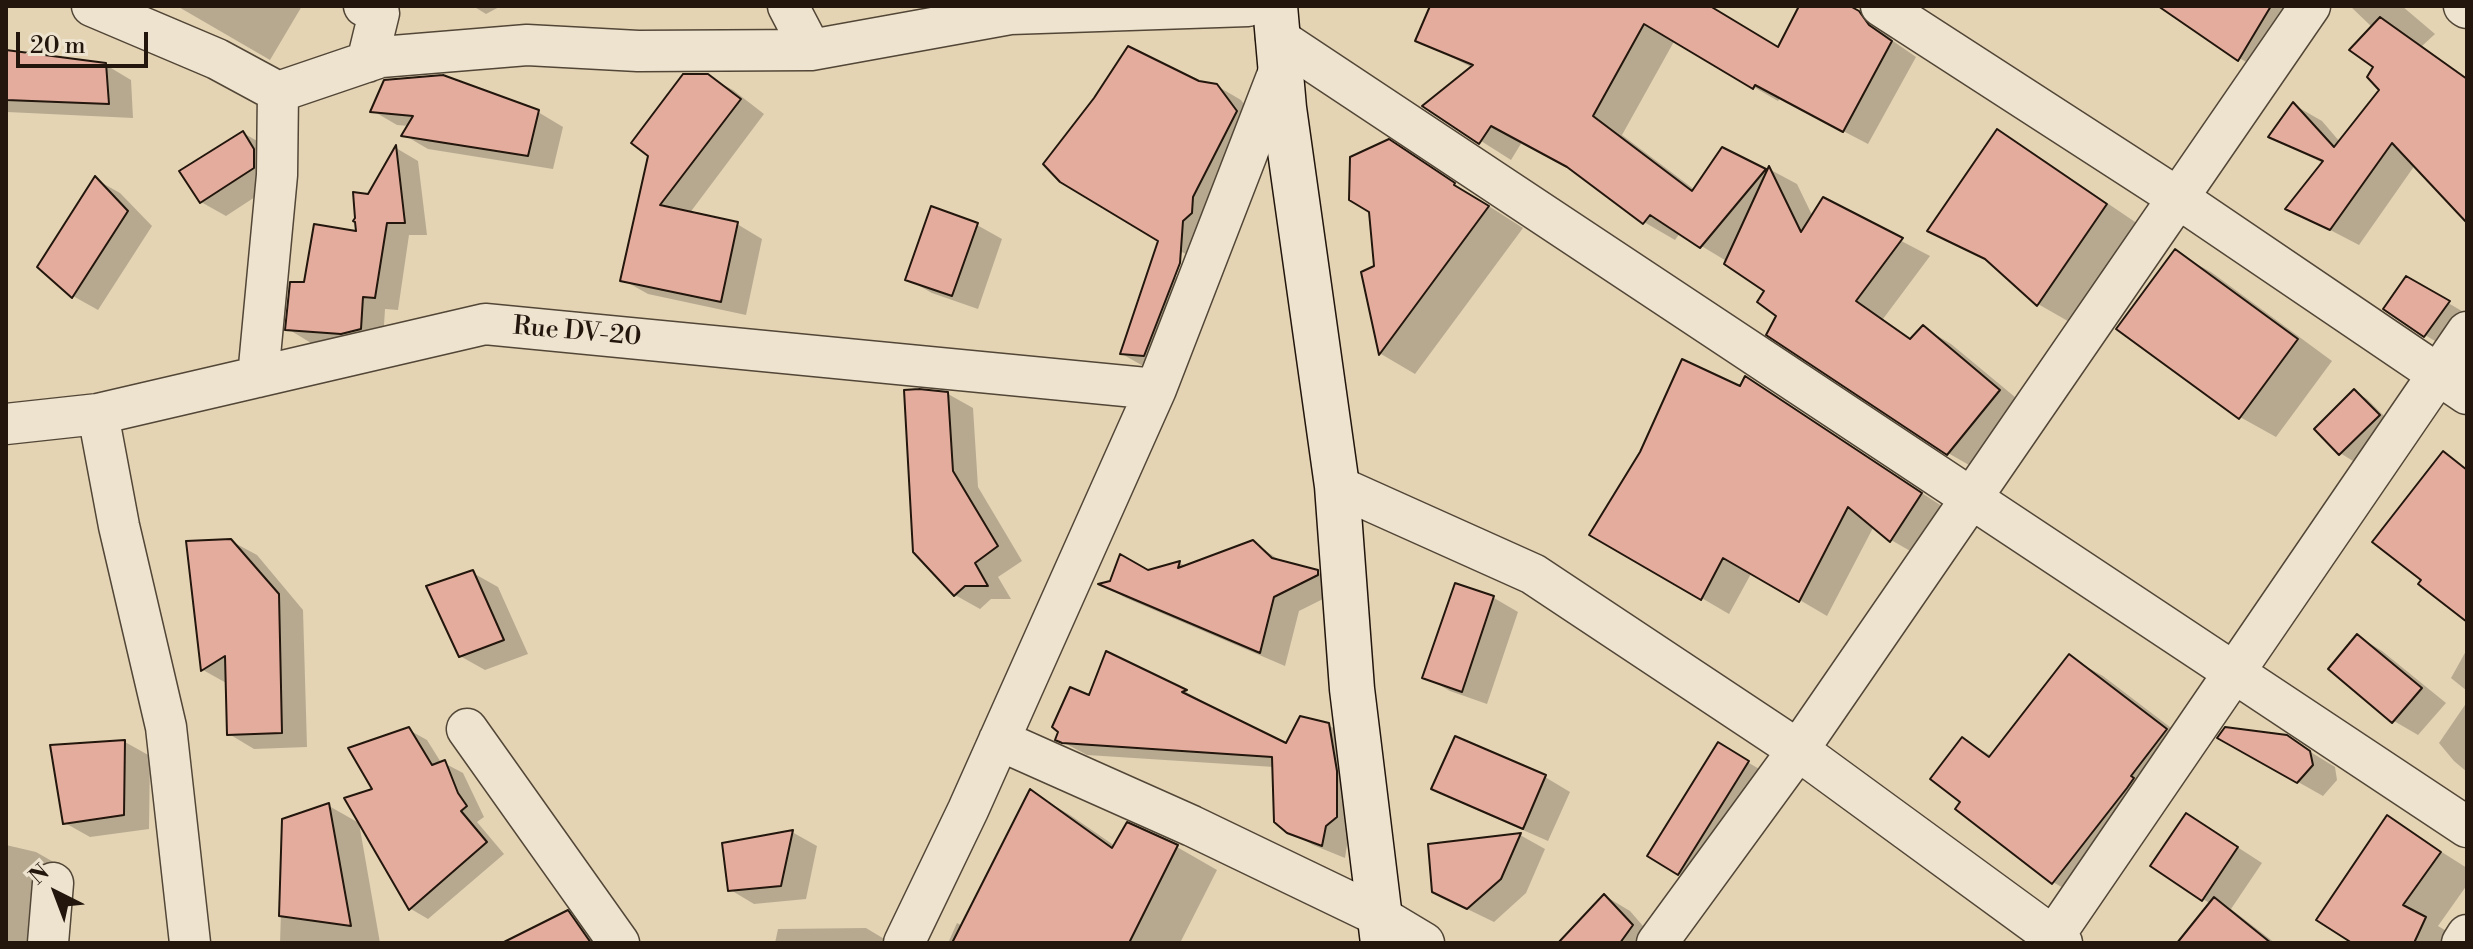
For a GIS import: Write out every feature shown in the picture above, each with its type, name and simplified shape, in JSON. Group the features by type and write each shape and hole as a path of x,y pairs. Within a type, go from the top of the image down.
{"street":[{"path":"92,6 217,59 278,92 381,57 527,45 638,51 811,50 1010,14 1167,7 1270,30 2467,827"},
{"path":"364,6 379,13 367,62"},
{"path":"788,6 811,50"},
{"path":"1881,6 2178,198 2453,384"},
{"path":"1657,943 1798,750 2310,6"},
{"path":"904,943 999,740 1156,389 1270,30"},
{"path":"1270,30 1337,486 1352,689 1381,929"},
{"path":"258,377 277,175 278,92"},
{"name":"Rue DV-20","path":"6,424 98,414 485,324 1156,389"},
{"path":"1337,486 1533,574 1798,750 2055,941 2234,673 2453,384 2467,332"},
{"path":"98,414 119,526 166,727 190,943"},
{"path":"467,729 619,943"},
{"path":"999,740 1192,826 1381,929 1424,943"},
{"path":"48,943 53,883"},
{"path":"2462,943 2467,935"}],"building":[{"path":"1430,6 1710,6 1778,47 1799,6 1850,6 1859,11 1869,25 1892,41 1843,132 1755,85 1753,89 1644,24 1593,116 1692,191 1722,147 1766,169 1700,248 1650,215 1643,224 1567,167 1491,126 1479,144 1422,106 1473,65 1415,41"},
{"path":"2158,6 2271,6 2238,61"},
{"path":"2380,17 2467,79 2467,223 2392,143 2330,230 2285,209 2323,161 2268,137 2293,102 2334,147 2379,90 2367,77 2373,67 2349,50"},
{"path":"1128,46 1199,81 1217,84 1237,111 1193,197 1192,213 1183,221 1180,263 1144,356 1120,354 1158,241 1060,182 1043,164 1094,98"},
{"path":"6,50 106,63 109,104 6,100"},
{"path":"683,74 708,74 741,99 660,205 738,222 721,302 620,281 648,156 631,143"},
{"path":"443,75 539,110 528,156 401,136 413,116 370,112 384,80"},
{"path":"1997,129 2107,204 2037,306 1985,259 1927,231"},
{"path":"243,131 254,149 254,168 200,203 179,171"},
{"path":"1389,139 1489,206 1379,355 1361,272 1374,266 1369,212 1349,200 1350,157"},
{"path":"396,145 405,223 387,223 375,298 363,297 361,329 341,334 285,330 290,282 304,282 314,224 356,231 353,192 368,194"},
{"path":"1769,166 1801,232 1823,197 1903,238 1856,301 1910,339 1923,325 2000,390 1947,455 1766,335 1776,316 1757,302 1764,291 1724,264"},
{"path":"95,176 128,211 72,298 37,267"},
{"path":"931,206 978,223 952,296 905,280"},
{"path":"2175,249 2298,339 2239,419 2116,329"},
{"path":"2406,276 2450,301 2424,337 2383,309"},
{"path":"1682,359 1740,386 1745,376 1922,493 1890,542 1848,507 1799,602 1723,558 1701,600 1589,535 1640,452"},
{"path":"2354,389 2380,415 2339,455 2314,429"},
{"path":"904,390 948,392 953,471 998,546 975,563 988,586 965,586 954,596 913,552"},
{"path":"2443,451 2467,470 2467,622 2418,584 2421,580 2372,542"},
{"path":"231,539 279,594 282,733 227,735 225,656 201,671 186,541"},
{"path":"1253,540 1272,558 1318,570 1318,575 1274,597 1260,653 1098,584 1110,581 1120,554 1148,570 1180,561 1178,568"},
{"path":"473,570 504,640 459,657 426,586"},
{"path":"1455,583 1494,596 1462,692 1422,678"},
{"path":"2357,634 2422,688 2392,723 2328,669"},
{"path":"1106,651 1286,743 1300,716 1329,723 1337,771 1337,817 1326,826 1322,846 1287,833 1274,822 1272,757 1062,743 1055,740 1058,732 1052,727 1070,687 1089,695"},
{"path":"2069,654 2167,729 2131,776 2134,778 2127,788 2052,884 1955,809 1960,802 1930,779 1962,737 1989,757"},
{"path":"409,727 432,765 445,760 458,793 467,806 461,811 487,842 409,910 344,798 372,789 348,748"},
{"path":"2225,727 2287,735 2310,751 2313,765 2297,783 2217,738"},
{"path":"1455,736 1546,775 1523,829 1431,789"},
{"path":"125,740 124,815 63,824 50,745"},
{"path":"1718,742 1749,761 1678,875 1647,856"},
{"path":"1030,789 1112,848 1127,822 1178,845 1129,943 952,943"},
{"path":"329,803 351,926 279,916 282,819"},
{"path":"2186,813 2238,847 2202,901 2150,866"},
{"path":"2387,815 2441,852 2403,905 2426,917 2414,943 2352,943 2316,920"},
{"path":"793,830 781,886 728,891 722,843"},
{"path":"1521,833 1501,879 1467,909 1432,892 1428,844"},
{"path":"1604,894 1633,925 1620,943 1558,943"},
{"path":"2214,897 2271,943 2177,943"},
{"path":"568,910 591,943 502,943"}]}
